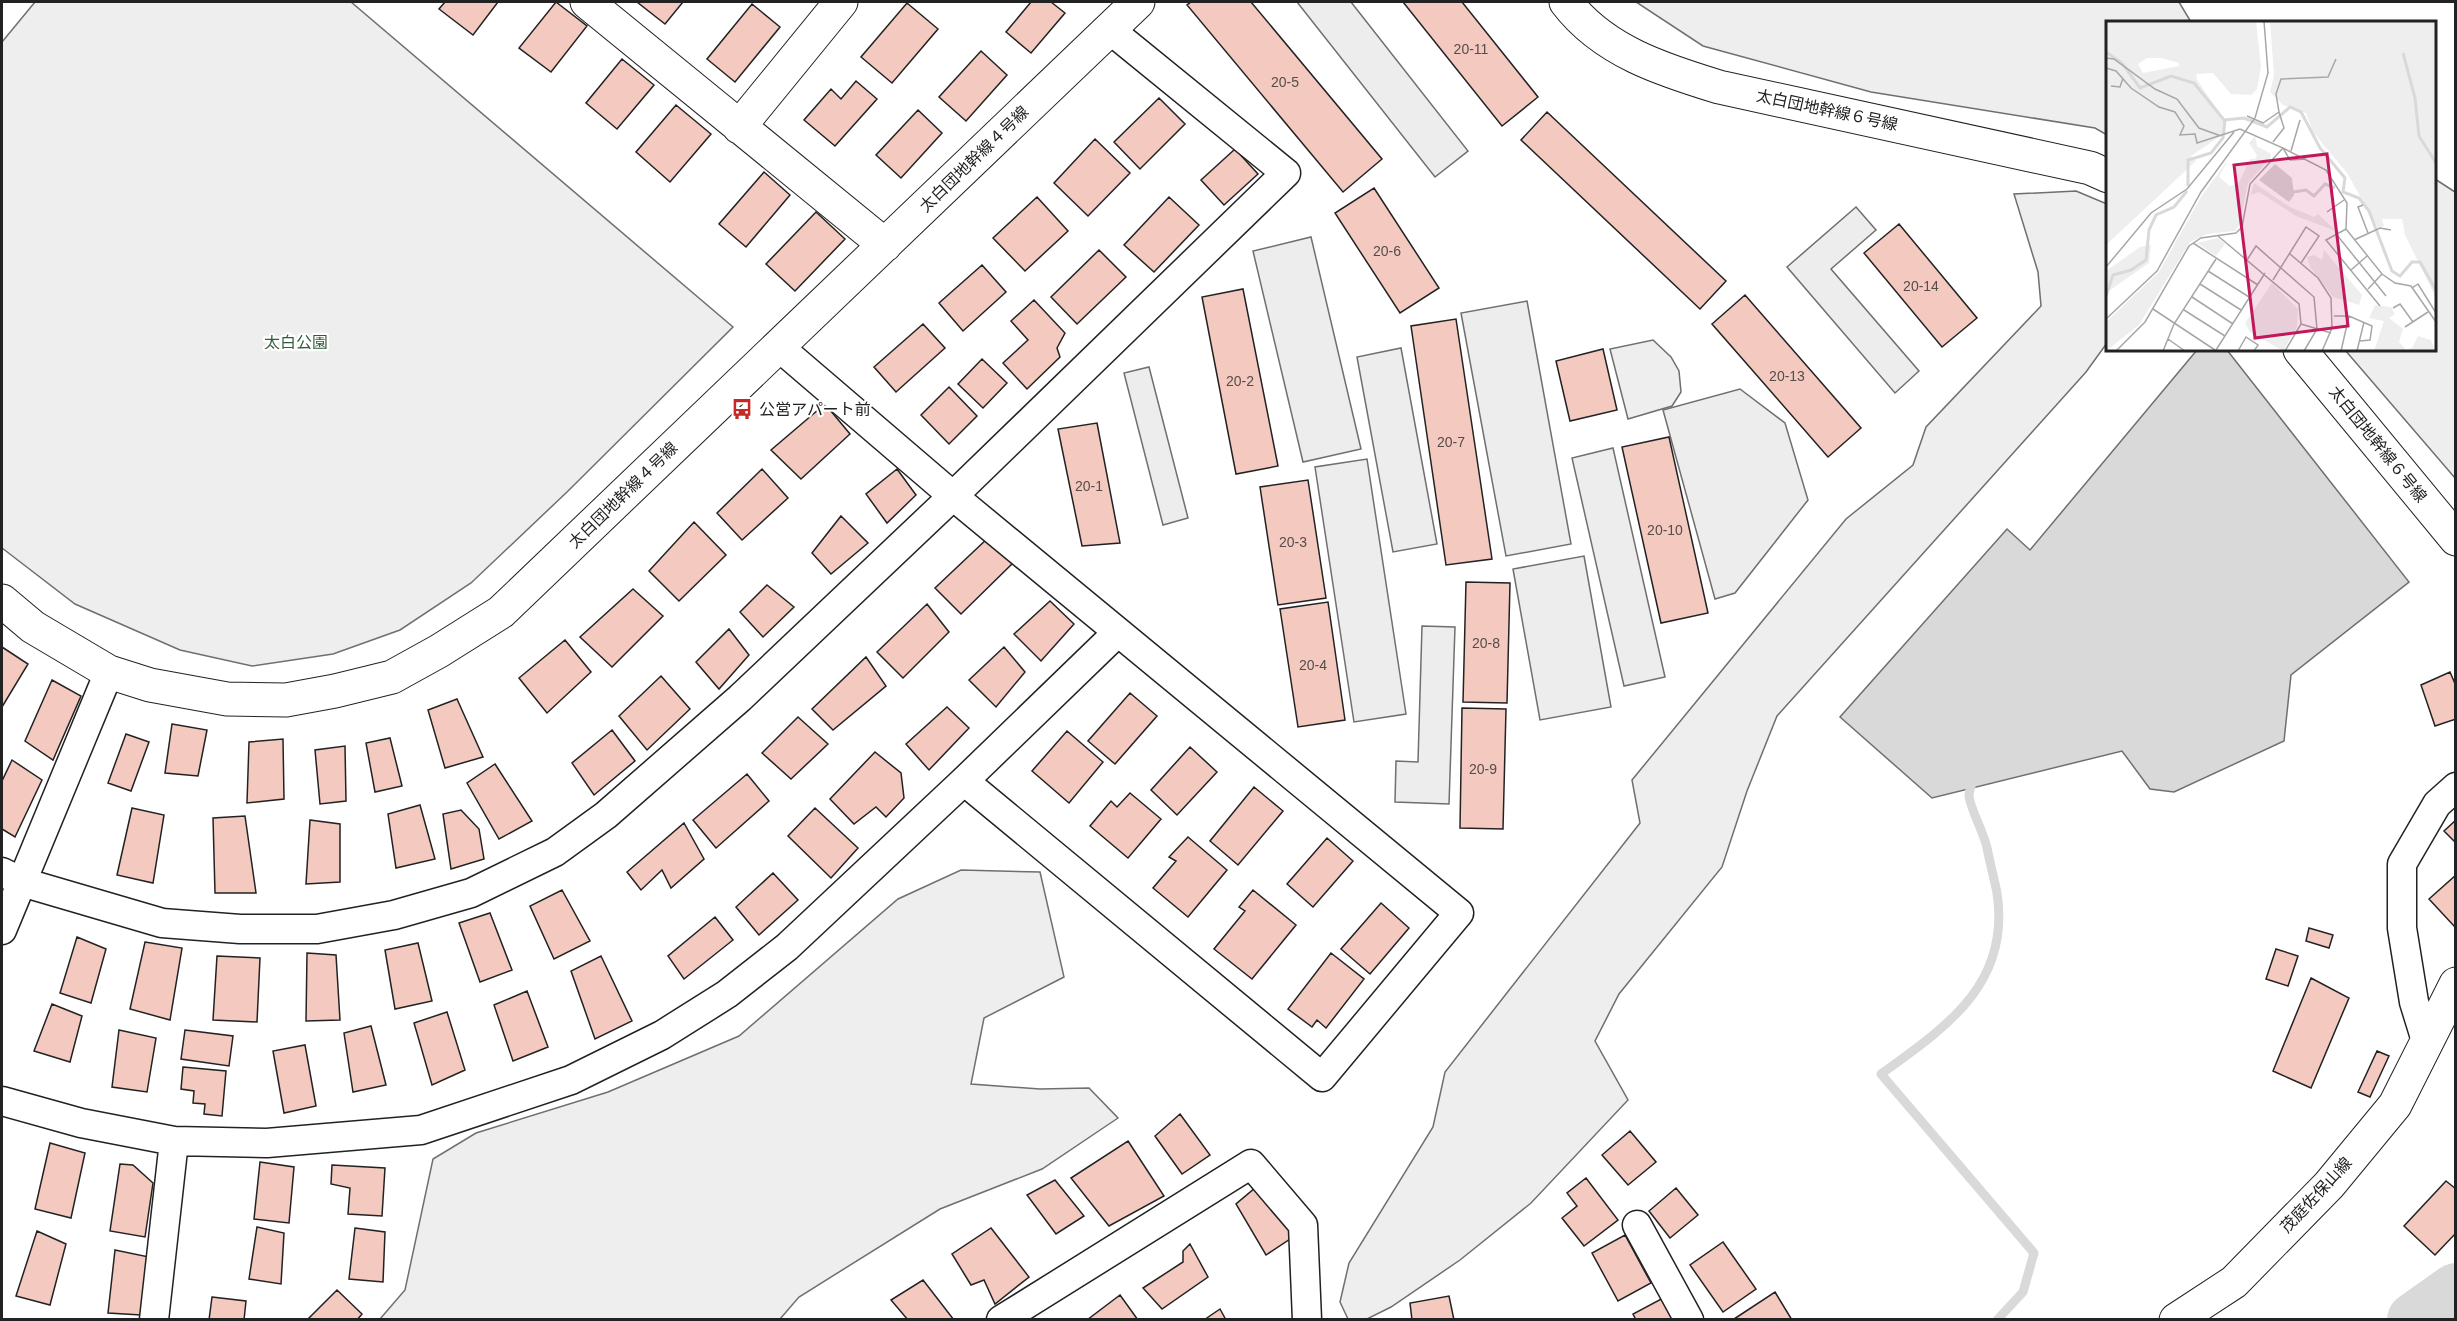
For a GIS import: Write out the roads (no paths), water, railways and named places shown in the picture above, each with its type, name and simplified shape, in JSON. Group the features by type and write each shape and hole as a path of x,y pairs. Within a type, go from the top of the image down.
{"street":[{"path":"587,2 885,245"},
{"path":"739,127 841,2"},
{"name":"太白団地幹線４号線","path":"2,601 33,627 109,672 150,685 227,699 263,700 296,698 392,677 501,612 1138,2"},
{"name":"太白団地幹線６号線","path":"1566,2 1604,39 1658,68 1719,87 2090,168 2106,175"},
{"path":"12,877 162,923 240,929 317,928 394,915 471,893 555,852 606,815 740,698 953,496 1286,173 1109,29"},
{"path":"779,347 953,496 1459,913 1322,1077 964,781"},
{"name":"太白団地幹線６号線","path":"2301,351 2456,539"},
{"path":"2,1101 81,1123 174,1141 267,1143 422,1130 571,1080 662,1035 727,994 787,947 1118,632"},
{"path":"2,930 12,877 109,672"},
{"path":"2427,1044 2414,1002 2402,928 2402,864 2437,804 2456,787"},
{"name":"茂庭佐保山線","path":"2176,1320 2234,1282 2330,1185 2395,1105 2456,984"},
{"path":"154,1320 174,1141"},
{"path":"1001,1320 1251,1164 1304,1225 1307,1320"},
{"path":"1636,1225 1689,1320"}],"waterway":[{"path":"1974,778 1969,796 1985,842 1997,893 1999,925 1994,953 1984,978 1969,1000 1929,1039 1881,1074 2034,1253 2023,1292 1997,1320"},
{"path":"2415,1320 2456,1291"}],"place":[{"name":"公営アパート前","path":"742,409"}],"park label":[{"name":"太白公園","path":"296,342"}]}
